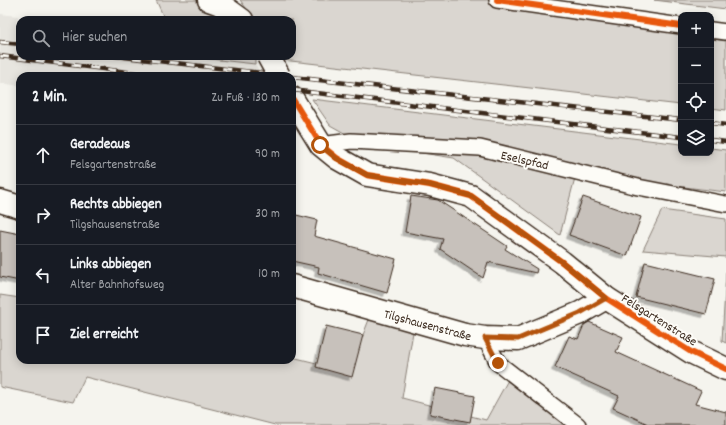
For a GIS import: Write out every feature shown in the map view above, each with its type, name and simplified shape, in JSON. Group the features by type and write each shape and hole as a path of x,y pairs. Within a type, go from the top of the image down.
{"street":[{"path":"209,0 220,4 236,16"},
{"path":"270,60 277,72"},
{"name":"Felsgartenstraße","path":"296,104 320,145 336,158 367,175 430,185 471,196 562,262 606,298 691,352 726,369"},
{"path":"0,201 16,206"},
{"name":"Tilgshausenstraße","path":"296,287 415,322 465,335 485,338 518,339 580,313 606,298"}],"lane":[{"path":"497,0 678,26"},
{"path":"714,30 726,32"},
{"name":"Eselspfad","path":"320,145 351,142 480,148 638,187 726,204"},
{"path":"485,338 498,363 578,425"}],"shaded area":[{"path":"156,0 209,0 235,16 163,16"},
{"path":"240,0 555,0 553,15 678,34 678,105 282,60 296,60 296,16 252,16"},
{"path":"654,0 726,0 726,9"},
{"path":"0,14 18,16 16,16 16,60 220,60 255,64 260,72 16,72 16,85 0,83"},
{"path":"714,39 726,41 726,110 714,108"},
{"path":"219,60 255,60 255,64"},
{"path":"312,99 678,144 678,156 714,156 714,148 726,150 726,192 576,174 560,235 454,158 364,144 330,125"},
{"path":"662,210 726,219 726,257 643,250"},
{"path":"726,272 726,343 722,341"},
{"path":"0,295 16,297 16,364 296,364 296,358 349,371 370,317 413,332 402,398 486,420 508,380 565,425 275,425 85,377 73,402 0,387"}],"building":[{"path":"411,196 438,200 507,246 505,249 537,269 536,273 488,262 483,278 440,249 443,239 405,232"},
{"path":"583,197 641,217 627,256 569,235"},
{"path":"296,215 317,220 314,236 396,259 387,293 318,273 319,267 296,262"},
{"path":"0,230 16,233 16,280 0,277"},
{"path":"645,262 715,279 706,314 636,297"},
{"path":"589,322 623,337 616,352 701,391 695,404 726,412 726,425 650,425 613,408 619,396 555,367 569,336 578,339 584,325"},
{"path":"326,326 363,335 352,377 316,367"},
{"path":"435,388 475,396 470,422 430,414"}],"railway":[{"path":"0,42 16,44"},
{"path":"0,56 16,58"},
{"path":"32,60 127,72"},
{"path":"149,60 253,72"},
{"path":"296,77 678,120"},
{"path":"296,90 678,137"},
{"path":"714,123 726,125"},
{"path":"714,140 726,142"}],"cycle path":[{"path":"497,0 678,26"},
{"path":"296,104 321,145 337,158 367,175 430,185 471,196 562,262 606,298 691,352 726,369"}],"route":[{"path":"320,145 336,158 367,175 430,185 471,196 562,262 606,298 580,313 518,339 485,338 498,363"}]}
